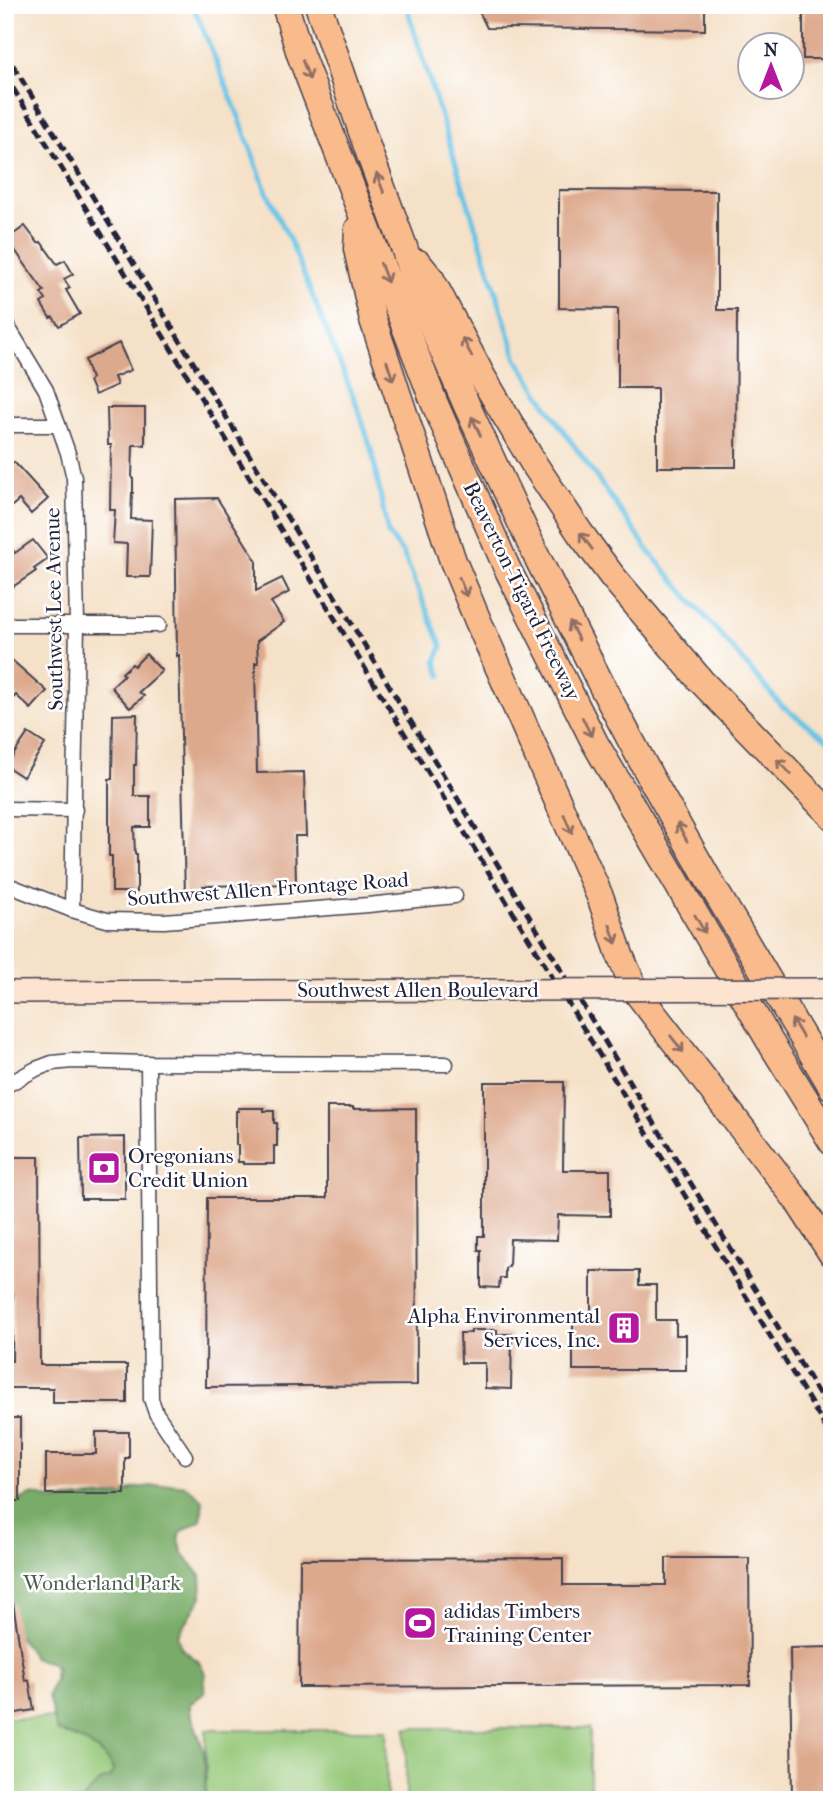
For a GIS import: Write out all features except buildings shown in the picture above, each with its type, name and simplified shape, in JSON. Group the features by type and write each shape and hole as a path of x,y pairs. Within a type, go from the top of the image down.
{"highway":[{"name":"Beaverton-Tigard Freeway","path":"285,5 300,54 434,402 496,544 595,743 832,1142"},
{"name":"Beaverton-Tigard Freeway","path":"318,5 416,288 467,407 535,553 604,690 707,877 832,1087"},
{"path":"360,210 357,248 373,320 453,561 601,899 635,990 797,1199 832,1255"},
{"path":"404,247 431,279 483,378 534,464 612,576 701,681 832,816"}],"main road":[{"name":"Southwest Allen Boulevard","path":"5,992 832,989"}],"street":[{"name":"Southwest Lee Avenue","path":"5,322 46,390 74,478 77,625 72,910"},
{"path":"5,425 58,425"},
{"path":"5,625 159,625"},
{"path":"5,810 75,810"},
{"name":"Southwest Allen Frontage Road","path":"5,884 72,910 107,920 164,921 455,896"},
{"path":"5,1086 52,1063 72,1061 446,1064"},
{"path":"148,1063 151,1399 156,1413 185,1457"}],"green space":[{"name":"Wonderland Park","path":"171,1484 186,1486 203,1500 201,1520 181,1532 179,1539 182,1552 201,1576 202,1597 178,1635 181,1648 199,1662 205,1673 204,1693 190,1704 190,1711 204,1751 206,1800 81,1800 101,1781 111,1777 113,1770 103,1756 90,1745 57,1731 48,1696 58,1670 54,1664 34,1658 19,1637 5,1628 5,1503 9,1504 34,1494 54,1500 120,1495 135,1488"},
{"path":"5,1513 173,1800 5,1800 5,1718 54,1718 54,1640"},
{"path":"406,1728 590,1728 590,1800 406,1800"},
{"path":"206,1730 386,1730 387,1800 206,1800"}],"waterway":[{"path":"193,5 265,188 292,245 359,411 372,452 388,534 403,553 442,647 436,661 441,676"},
{"path":"406,5 517,359 558,423 651,554 781,705 832,743"}],"railway":[{"path":"5,52 832,1416"},
{"path":"5,75 832,1438"}],"place":[{"name":"Oregonians Credit Union","path":"104,1168"},
{"name":"Alpha Environmental Services, Inc.","path":"624,1328"},
{"name":"adidas Timbers Training Center","path":"420,1623"}]}
